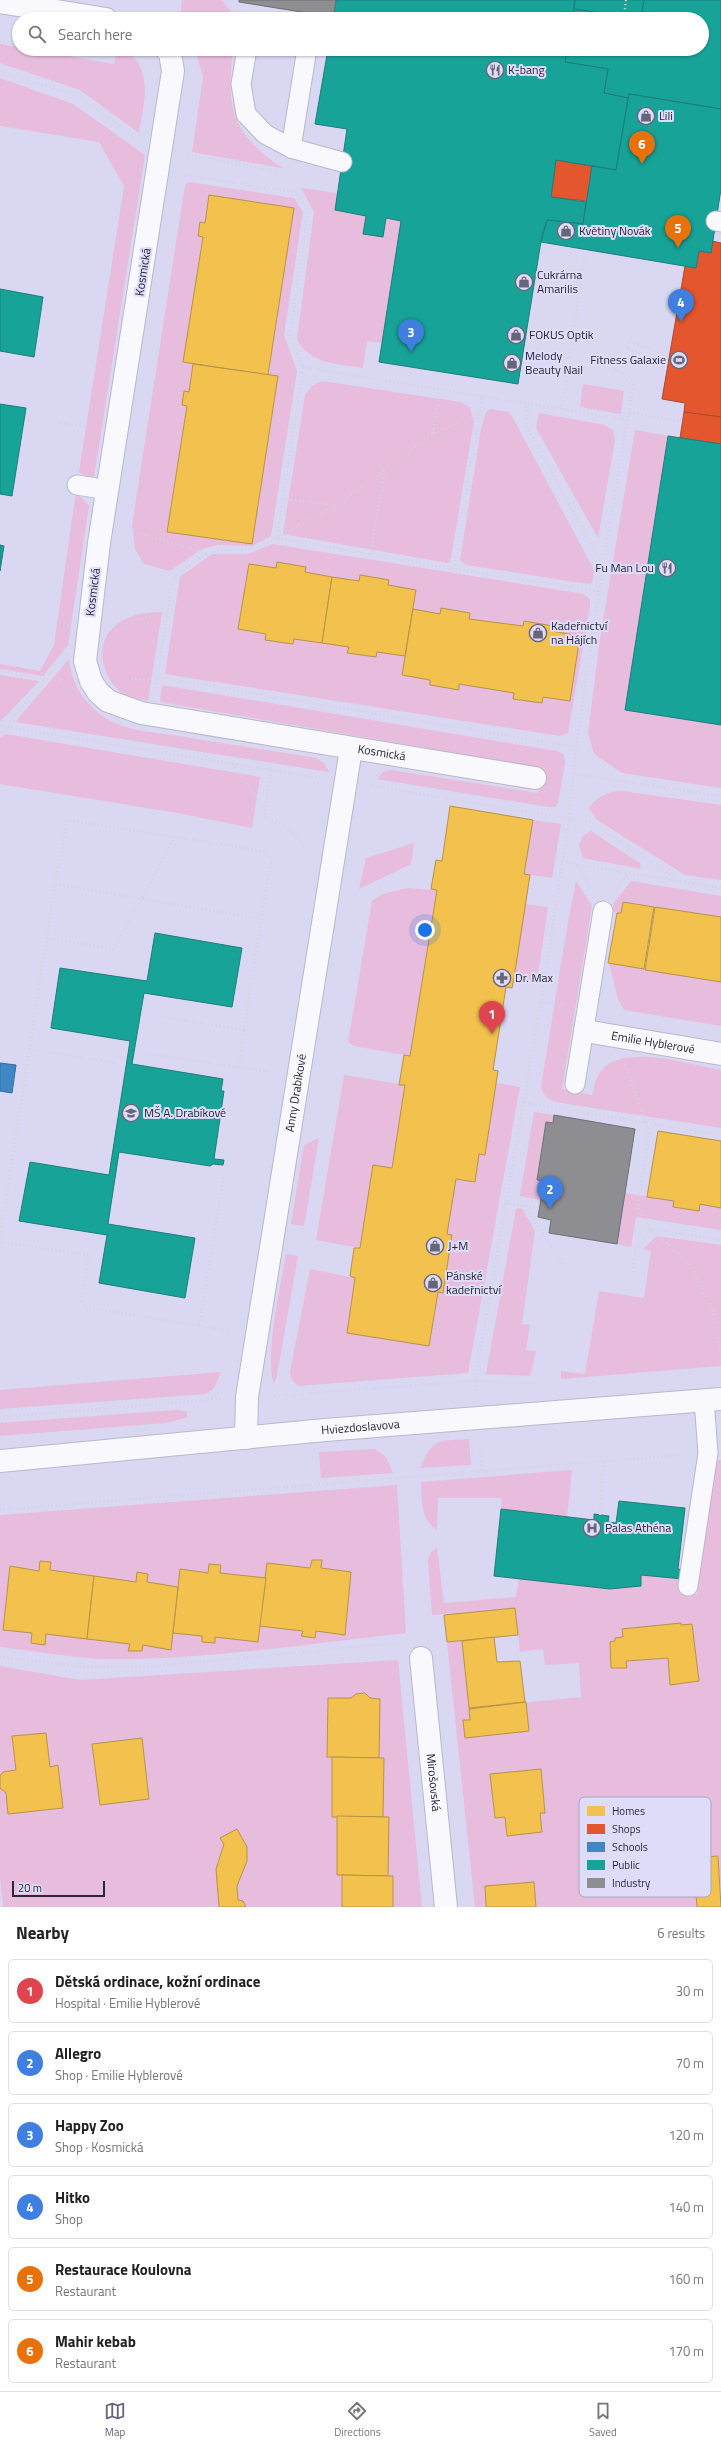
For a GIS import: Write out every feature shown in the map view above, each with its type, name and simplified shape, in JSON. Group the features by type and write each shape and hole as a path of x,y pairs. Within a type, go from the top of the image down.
{"street":[{"path":"0,2 62,12"},
{"name":"Kosmická","path":"170,56 173,71 162,149 108,490 87,637 86,660 91,680 98,692 108,701 152,715 351,749 535,778"},
{"name":"Anny Drabíkové","path":"246,1438 247,1397 351,749"},
{"name":"Emilie Hyblerové","path":"585,1031 721,1054"},
{"name":"Hviezdoslavova","path":"0,1461 479,1418 712,1400"},
{"name":"Mirošovská","path":"421,1658 446,1907"}],"lane":[{"path":"245,56 241,84 246,114 265,134 291,148 342,162"},
{"path":"291,148 306,56"},
{"path":"77,485 108,490"},
{"path":"575,1084 585,1031 603,911"},
{"path":"688,1586 708,1453 712,1400"}],"path":[{"path":"625,12 626,0"},
{"path":"0,41 12,44"},
{"path":"88,56 112,60 112,56"},
{"path":"0,71 78,96 142,143 185,155 277,171"},
{"path":"182,175 298,193 308,211 290,336 303,367 277,538"},
{"path":"562,409 586,250"},
{"path":"482,1471 475,1381 524,1103 569,818 576,747 599,591 630,412 633,385 574,330"},
{"path":"652,359 626,348 629,341 669,357"},
{"path":"303,367 628,420"},
{"path":"433,434 440,389"},
{"path":"454,569 482,396"},
{"path":"528,404 527,428 603,566"},
{"path":"630,412 683,422"},
{"path":"152,715 173,578 207,553 220,550 254,549 277,538 337,505 433,434 479,413"},
{"path":"370,554 385,469"},
{"path":"283,499 337,505"},
{"path":"127,531 207,553"},
{"path":"277,538 454,569 599,591"},
{"path":"0,733 8,728 10,721 68,653 87,637 105,642 117,631 142,618 167,615"},
{"path":"0,671 67,682"},
{"path":"126,678 149,680 157,677 576,747"},
{"path":"0,726 590,822 679,881"},
{"path":"232,764 266,808"},
{"path":"573,774 721,796"},
{"path":"235,1332 85,1308 82,1299 89,1255 0,1241 46,938 67,820 263,851 272,859 261,919 239,1067"},
{"path":"46,938 114,949 175,837"},
{"path":"562,862 721,888"},
{"path":"577,865 584,876"},
{"path":"693,884 696,869"},
{"path":"55,884 261,919"},
{"path":"155,1016 244,1030"},
{"path":"29,1049 119,1064"},
{"path":"149,1054 276,1073"},
{"path":"622,1057 649,1133 638,1207 651,1229 691,1264 713,1311 721,1356"},
{"path":"524,1103 721,1135"},
{"path":"199,1326 224,1175"},
{"path":"506,1203 539,1208"},
{"path":"525,1206 563,1264"},
{"path":"651,1229 721,1240"},
{"path":"632,1275 636,1248 651,1229"},
{"path":"0,1417 247,1397 475,1381 536,1384"},
{"path":"0,1510 708,1453"},
{"path":"600,1515 604,1462"},
{"path":"0,1657 85,1667 156,1666 403,1643"}],"shaded area":[{"path":"182,0 222,0 231,12 181,12"},
{"path":"0,44 12,46 12,56 68,56 114,64 116,56 133,56 140,67 145,88 139,133 80,90 0,63"},
{"path":"197,56 233,56 231,90 232,105 236,119 243,132 253,144 282,168 192,152 203,77"},
{"path":"0,78 73,104 145,155 94,477 85,476 79,472 124,186 99,142 0,126"},
{"path":"189,182 294,198 303,212 284,335 297,371 271,536 252,546 218,545 202,549 170,571 144,564 135,549 132,525 185,185","holes":["209,195 294,208 268,375 278,377 252,544 167,531 187,406 182,405 184,391 189,392 193,364 184,362"]},
{"path":"301,188 338,193 335,210 366,216 364,234 383,237 386,218 401,221 382,343 367,341 363,368 334,364 316,358 302,347 297,339 314,212"},
{"path":"322,381 461,402 470,408 474,421 451,558 448,563 283,534 305,395 312,386"},
{"path":"583,384 624,391 621,414 580,407"},
{"path":"490,409 509,412 514,420 594,570 592,583 588,584 466,565 460,560 481,429 486,412"},
{"path":"539,413 605,425 613,430 615,440 598,538 536,428"},
{"path":"635,430 680,438 636,712 721,725 721,788 622,773 594,754 588,733 600,639"},
{"path":"76,492 89,506 68,645 43,676 0,669 0,664 40,671 54,645"},
{"path":"273,544 584,594 590,600 590,606 568,733 560,736 165,674 180,577 212,554 248,554","holes":["249,564 359,581 360,575 388,580 388,585 413,609 440,614 442,608 470,613 469,619 523,626 524,621 553,626 552,631 580,636 570,701 543,697 542,703 513,698 514,693 459,684 459,690 431,685 430,680 405,656 377,652 376,657 348,653 349,647 294,639 293,644 265,640 265,634 238,629"]},
{"path":"162,612 148,701 124,694 117,689 111,681 104,664 102,655 106,637 116,625 128,618 135,615"},
{"path":"69,659 74,679 83,697 98,712 115,723 128,728 143,731 316,758 325,764 329,772 15,722"},
{"path":"0,675 39,681 1,721 0,720"},
{"path":"162,685 557,751 564,755 565,763 558,803 555,807 549,807 377,779 383,772 391,770 538,793 542,768 160,702"},
{"path":"6,734 260,777 252,828 178,813 0,784 0,738"},
{"path":"622,791 721,805 721,880 685,875 597,820 589,808 592,804 603,795"},
{"path":"533,820 561,824 552,878 524,874"},
{"path":"591,831 640,863 641,869 583,858 579,845 582,837"},
{"path":"414,843 411,864 359,889 366,858"},
{"path":"576,881 592,906 562,1089 592,1095 594,1085 600,1072 613,1062 626,1058 659,1058 721,1070 721,1128 555,1102 547,1098 544,1094 541,1086 566,932"},
{"path":"631,881 721,896 721,917 623,902 621,913 612,912 614,903"},
{"path":"407,888 437,890 410,1056 354,1046 348,1042 372,901 382,894"},
{"path":"525,904 548,907 537,981 514,978"},
{"path":"609,963 721,982 721,1026 624,1010 618,999"},
{"path":"344,1075 405,1085 392,1168 373,1165 360,1248 316,1240"},
{"path":"496,1083 520,1087 468,1373 298,1386 292,1380 290,1372 310,1269 355,1278 347,1333 429,1346 438,1292 443,1293 452,1235 447,1234 456,1179 475,1182 479,1154 485,1155"},
{"path":"534,1112 554,1115 553,1123 546,1122 537,1179 544,1181 541,1200 520,1196"},
{"path":"319,1138 304,1226 291,1224 304,1145"},
{"path":"625,1193 674,1201 673,1207 699,1211 700,1204 721,1208 721,1230 636,1217 631,1247 617,1244"},
{"path":"520,1208 523,1210 535,1231 522,1324 530,1325 526,1350 536,1351 530,1376 486,1374 516,1209"},
{"path":"657,1236 721,1245 721,1366 561,1379 561,1371 585,1374 599,1291 644,1298 651,1251 643,1249"},
{"path":"286,1254 298,1256 277,1375 274,1384 271,1372 272,1339 277,1301"},
{"path":"221,1372 214,1388 206,1394 0,1409 0,1390"},
{"path":"176,1410 186,1411 188,1417 167,1423 0,1436 0,1423"},
{"path":"469,1439 471,1465 420,1468 429,1450 438,1443 443,1441"},
{"path":"375,1449 386,1457 393,1473 321,1478 319,1452"},
{"path":"721,1460 721,1892 718,1856 711,1857 711,1797 579,1797 579,1897 696,1897 697,1907 536,1907 533,1882 485,1886 486,1907 475,1907 447,1642 462,1641 470,1708 581,1697 579,1663 545,1665 543,1649 520,1652 515,1608 432,1615 428,1559 431,1552 437,1548 444,1603 516,1597 519,1578 610,1589 641,1586 641,1575 683,1579 682,1595 697,1594 714,1461","holes":["681,1623 681,1625 692,1624 699,1681 670,1684 668,1658 626,1661 626,1668 612,1668 610,1642 615,1641 615,1638 623,1637 622,1629","541,1769 545,1812 540,1813 542,1832 507,1836 505,1817 495,1818 490,1774"]},
{"path":"572,1470 567,1517 501,1509 502,1498 438,1498 437,1530 427,1521 423,1509 421,1482"},
{"path":"397,1485 406,1633 222,1654 149,1658 84,1658 0,1647 0,1515","holes":["312,1560 322,1560 321,1568 351,1572 345,1635 316,1631 315,1638 302,1636 303,1631 259,1626 215,1637 215,1643 202,1642 202,1636 173,1633 143,1645 142,1651 129,1651 130,1644 46,1634 44,1645 32,1643 32,1633 3,1630 10,1566 39,1571 40,1561 51,1562 50,1570 136,1582 137,1573 148,1574 147,1582 178,1587 180,1569 208,1573 210,1564 220,1565 220,1573 266,1578 268,1563 310,1568"]},
{"path":"398,1660 422,1907 393,1907 393,1876 388,1876 389,1817 383,1817 384,1758 379,1758 370,1698 365,1693 356,1694 351,1698 328,1698 327,1757 332,1757 332,1816 337,1816 337,1875 342,1875 342,1907 246,1907 243,1901 238,1900 237,1886 247,1861 247,1847 237,1829 220,1838 224,1844 217,1863 219,1907 3,1907 0,1877 0,1788 6,1793 8,1814 63,1808 58,1765 50,1767 46,1733 12,1736 16,1770 3,1772 0,1776 0,1666 80,1680","holes":["142,1738 149,1798 100,1805 92,1744"]}],"building: Homes":[{"path":"209,195 294,208 268,375 183,362 203,237 198,236 200,222 205,223"},
{"path":"193,364 278,376 252,544 167,532 187,406 182,405 184,391 189,392"},
{"path":"277,562 306,567 305,572 332,577 322,643 294,639 293,644 265,640 266,634 238,629 249,564 276,568"},
{"path":"360,575 389,580 388,585 416,590 405,656 377,652 376,657 347,653 349,647 322,643 332,577 359,581"},
{"path":"441,608 470,613 469,619 523,626 524,621 553,626 552,631 580,636 570,701 543,697 542,703 513,699 514,693 459,684 459,690 430,685 430,680 402,675 413,609 440,614"},
{"path":"450,806 533,820 524,874 530,875 512,988 506,987 493,1070 498,1071 485,1155 479,1154 475,1182 456,1179 447,1234 452,1235 443,1293 438,1292 429,1346 347,1333 355,1278 350,1276 354,1248 360,1248 373,1165 392,1168 405,1085 399,1085 404,1055 410,1056 437,890 431,889 436,860 442,861"},
{"path":"623,902 654,907 644,969 608,963 617,913 621,913"},
{"path":"655,907 721,917 721,982 645,970"},
{"path":"658,1131 721,1141 721,1208 700,1204 699,1211 673,1207 674,1201 647,1197"},
{"path":"312,1560 322,1560 321,1568 351,1572 345,1635 316,1631 315,1638 301,1636 303,1631 259,1626 267,1563 310,1568"},
{"path":"40,1561 51,1562 50,1570 94,1576 87,1639 46,1634 45,1645 31,1643 32,1633 3,1630 10,1566 39,1571"},
{"path":"209,1564 221,1565 220,1573 266,1578 258,1642 215,1637 215,1643 202,1642 202,1636 173,1633 180,1569 208,1573"},
{"path":"137,1572 148,1574 147,1582 178,1587 171,1650 143,1645 142,1651 128,1651 130,1644 87,1639 94,1576 136,1582"},
{"path":"515,1608 518,1635 447,1642 444,1615"},
{"path":"681,1623 681,1625 692,1624 699,1681 670,1685 668,1658 626,1661 627,1668 611,1668 610,1642 615,1641 615,1638 623,1637 622,1629"},
{"path":"494,1637 497,1662 520,1661 525,1702 469,1708 462,1641"},
{"path":"365,1693 370,1698 380,1699 379,1758 327,1757 328,1698 351,1698 356,1694"},
{"path":"526,1702 529,1731 465,1738 463,1720 470,1720 469,1709"},
{"path":"46,1733 50,1767 58,1765 63,1808 8,1814 6,1793 0,1788 0,1776 3,1772 16,1770 12,1736"},
{"path":"142,1738 149,1799 100,1805 92,1744"},
{"path":"332,1757 384,1758 383,1817 332,1817"},
{"path":"541,1769 545,1813 540,1813 542,1832 507,1836 505,1817 495,1818 490,1774"},
{"path":"337,1816 389,1817 388,1876 337,1875"},
{"path":"237,1829 247,1847 247,1861 237,1886 238,1900 243,1901 246,1907 219,1907 216,1869 224,1844 220,1838"},
{"path":"718,1856 721,1907 697,1907 696,1897 711,1897 711,1857"},
{"path":"342,1875 393,1876 393,1907 342,1907"},
{"path":"534,1882 536,1907 486,1907 485,1886"}],"building: Shops":[{"path":"556,160 592,166 587,201 551,197"},
{"path":"712,241 721,243 721,417 684,412 685,403 662,399 685,266 696,268 699,251 711,253"},
{"path":"684,412 721,417 721,444 680,438"}],"building: Schools":[{"path":"0,1063 16,1065 12,1093 0,1091"}],"building: Public":[{"path":"336,0 575,0 573,12 334,12"},
{"path":"575,0 644,0 642,12 594,12 574,9"},
{"path":"644,0 721,0 721,109 629,94 628,98 604,93 608,69 565,62 566,56 709,56 709,12 642,12"},
{"path":"574,9 593,12 573,12"},
{"path":"327,56 566,56 565,62 608,69 604,93 628,98 616,170 556,160 551,197 586,202 583,224 547,220 542,235 518,384 379,362 401,221 386,218 383,237 363,234 366,216 335,210 347,129 315,124"},
{"path":"629,94 721,109 721,189 711,253 699,251 696,268 541,242 547,220 583,224 592,166 616,170"},
{"path":"0,289 43,297 34,357 0,351"},
{"path":"0,404 26,408 12,496 0,494"},
{"path":"668,436 721,444 721,725 625,710"},
{"path":"0,545 4,546 0,571"},
{"path":"155,933 242,948 232,1007 144,993 132,1064 223,1079 221,1091 224,1091 214,1159 224,1160 223,1165 213,1164 210,1166 119,1152 108,1224 195,1238 185,1298 99,1283 107,1235 19,1221 30,1162 109,1175 130,1041 51,1028 60,968 147,981"},
{"path":"619,1501 685,1508 678,1569 685,1570 683,1579 641,1575 641,1586 610,1589 494,1576 501,1509 594,1520 594,1514 609,1516 608,1522 616,1523"}],"building: Industry":[{"path":"239,0 336,0 334,12 302,12 239,2"},
{"path":"554,1115 635,1129 617,1244 549,1233 551,1220 538,1217 544,1181 537,1180 546,1122 553,1123"}],"place":[{"name":"K-bang","path":"495,70"},
{"name":"Lili","path":"646,116"},
{"name":"Mahir kebab","path":"642,164"},
{"name":"Květiny Novák","path":"566,231"},
{"name":"Restaurace Koulovna","path":"678,248"},
{"name":"Cukrárna Amarilis","path":"524,282"},
{"name":"Hitko","path":"681,322"},
{"name":"FOKUS Optik","path":"516,335"},
{"name":"Happy Zoo","path":"411,352"},
{"name":"Fitness Galaxie","path":"679,360"},
{"name":"Melody Beauty Nail","path":"512,363"},
{"name":"Fu Man Lou","path":"667,568"},
{"name":"Kadeřnictví na Hájích","path":"538,633"},
{"name":"Dr. Max","path":"502,978"},
{"name":"Dětská ordinace, kožní ordinace","path":"492,1034"},
{"name":"MŠ A. Drabíkové","path":"131,1113"},
{"name":"Allegro","path":"550,1209"},
{"name":"J+M","path":"435,1246"},
{"name":"Pánské kadeřnictví","path":"433,1283"},
{"name":"Palas Athéna","path":"592,1528"}]}
